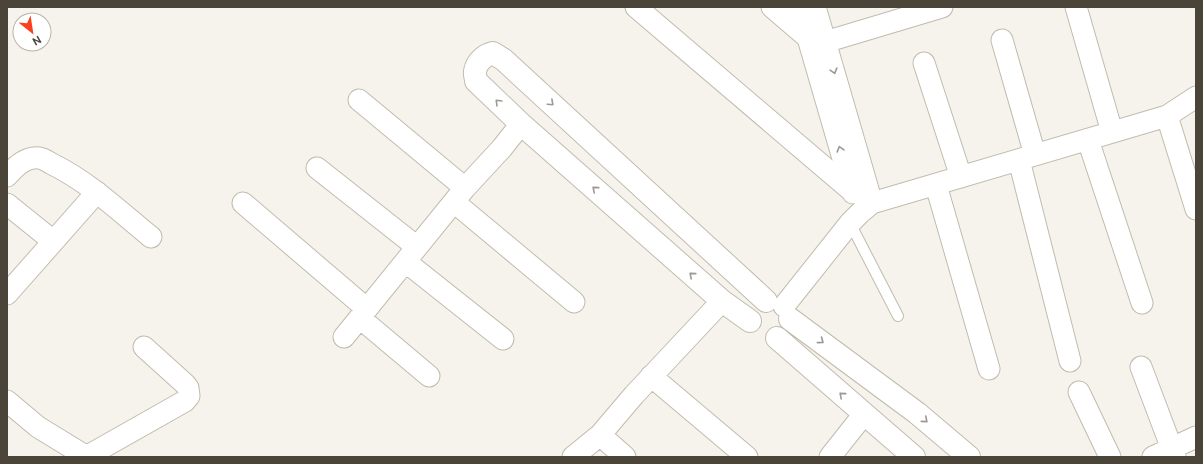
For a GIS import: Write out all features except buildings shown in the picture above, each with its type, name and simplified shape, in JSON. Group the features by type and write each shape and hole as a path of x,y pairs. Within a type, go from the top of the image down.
{"street":[{"path":"636,7 852,190"},
{"path":"772,7 816,40"},
{"path":"798,7 816,40 861,213"},
{"path":"815,7 816,40 852,190 861,213"},
{"path":"816,40 942,7"},
{"path":"1076,7 1112,132"},
{"path":"1002,40 1070,361"},
{"path":"750,321 722,300 520,124 476,81 475,71 479,62 486,55 494,53 504,60 780,309 917,413 969,457"},
{"path":"924,63 961,178"},
{"path":"780,309 861,213 936,185 1167,116 1196,97"},
{"path":"358,100 574,302"},
{"path":"1167,116 1196,209"},
{"path":"344,338 460,195 502,148 520,124"},
{"path":"1088,140 1142,303"},
{"path":"7,176 12,170 26,160 34,158 42,159 71,174 97,192 151,237"},
{"path":"317,168 503,339"},
{"path":"936,185 989,369"},
{"path":"7,294 97,192"},
{"path":"243,203 364,313 429,376"},
{"path":"7,204 53,241"},
{"path":"573,457 600,435 651,376 722,300"},
{"path":"754,308 780,309 787,331 771,340 759,337 751,327 751,314 754,308"},
{"path":"777,338 914,457"},
{"path":"7,401 38,427 87,457 186,401 189,396 188,388 185,384 144,348"},
{"path":"1141,367 1173,453"},
{"path":"651,376 747,457"},
{"path":"1079,392 1110,457"},
{"path":"830,457 864,414"},
{"path":"600,435 625,457"},
{"path":"1153,457 1173,453 1196,437"}],"lane":[{"path":"861,213 898,316"}]}
